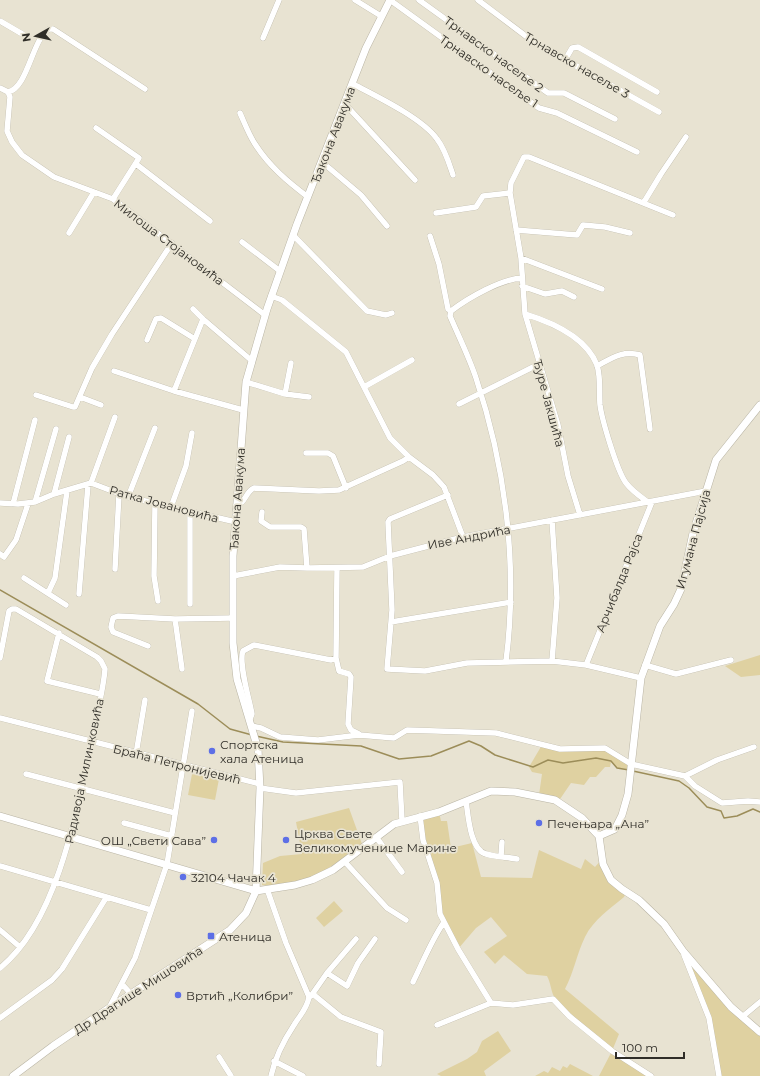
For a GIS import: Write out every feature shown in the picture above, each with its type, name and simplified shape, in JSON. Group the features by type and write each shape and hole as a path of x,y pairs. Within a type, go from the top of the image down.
{"street":[{"path":"263,38 279,0"},
{"path":"355,0 381,16"},
{"name":"Ђакона Авакума","path":"252,725 237,679 234,660 233,618 236,506 246,382 251,360 271,296 293,235 366,48 390,0"},
{"name":"Трнавско насеље 1","path":"390,0 539,108 557,113 637,152"},
{"name":"Трнавско насеље 2","path":"419,0 548,93 564,93 615,119"},
{"name":"Трнавско насеље 3","path":"478,0 535,43 659,112"},
{"path":"0,21 24,35"},
{"path":"0,88 8,92 18,84 39,42 49,29 53,29 145,89"},
{"path":"565,60 572,48 578,47 657,92"},
{"path":"353,84 390,103 427,129 437,139 453,175"},
{"name":"Милоша Стојановића","path":"8,92 10,97 7,131 12,142 22,155 54,177 113,199 265,315"},
{"path":"345,104 415,180"},
{"path":"240,114 255,145 273,167 284,179 308,197"},
{"path":"96,128 139,158 113,199"},
{"path":"644,202 686,137"},
{"path":"436,213 476,207 483,196 510,193 511,183 524,157 529,157 644,202 673,215"},
{"path":"322,162 361,195 387,226"},
{"path":"136,164 210,221"},
{"path":"69,233 94,192"},
{"name":"Ђуре Јакшића","path":"510,193 521,258 525,314 558,425 568,476 580,515"},
{"path":"516,230 577,235 583,225 605,227 630,233"},
{"path":"293,235 367,311 386,315 392,313"},
{"path":"430,236 439,264 448,309 451,312 450,316 480,393 499,471 508,529 511,602 506,661"},
{"path":"242,242 280,271"},
{"path":"36,395 73,408 75,407 92,368 112,334 172,243"},
{"path":"521,258 602,289"},
{"path":"451,312 464,301 503,282 522,278"},
{"path":"522,286 545,294 562,291 574,297"},
{"path":"271,296 282,300 342,347 390,438 409,457 433,475 448,495 463,537"},
{"path":"193,308 203,319 251,360"},
{"path":"525,314 544,320 573,336 597,366 603,420 623,477 635,492 651,502"},
{"path":"147,340 156,319 161,318 195,339"},
{"path":"174,392 203,319"},
{"path":"597,366 617,356 630,352 640,355 650,429"},
{"path":"364,387 412,360"},
{"path":"286,394 291,363"},
{"path":"459,404 539,364"},
{"path":"114,371 174,392 243,410"},
{"path":"246,382 286,394 309,397"},
{"path":"80,397 101,405"},
{"name":"Игумана Пајсија","path":"599,836 612,831 618,825 628,794 641,678 660,626 674,604 681,589 693,534 716,460 760,405"},
{"path":"79,594 90,484 115,417"},
{"path":"13,504 36,420"},
{"path":"128,497 155,428"},
{"path":"35,502 56,429"},
{"path":"171,507 186,466 192,433"},
{"path":"54,494 69,437"},
{"path":"306,453 328,453 333,456 346,488"},
{"path":"236,506 242,503 249,491 254,488 319,491 346,488 409,457"},
{"path":"0,503 28,504 54,494 90,484"},
{"name":"Ратка Јовановића","path":"90,484 154,504 236,522"},
{"path":"48,593 55,578 67,491"},
{"name":"Иве Андрића","path":"233,576 280,567 363,567 390,556 463,537 706,491"},
{"path":"115,569 119,494"},
{"path":"448,495 390,519 388,522 391,622 388,669 425,671 467,663 552,661 586,665 641,678"},
{"name":"Арчибалда Рајса","path":"586,665 651,502"},
{"path":"0,554 4,557 16,540 28,504"},
{"path":"154,504 154,576 158,601"},
{"path":"190,511 190,604"},
{"path":"262,512 261,521 268,526 304,528 307,568"},
{"path":"552,520 557,598 552,661"},
{"path":"337,568 336,658 339,671 348,674 351,678 348,724 350,730 358,732 359,735"},
{"path":"24,578 66,604"},
{"path":"391,622 511,602"},
{"name":"Радивоја Милинковића","path":"0,658 9,611 12,609 26,612 59,633 101,661 105,669 82,788 71,835 56,882 31,932 20,947 0,968"},
{"path":"148,646 113,632 111,627 113,618 118,616 175,619 233,618"},
{"path":"175,619 182,669"},
{"path":"59,633 47,681 100,694"},
{"path":"336,658 331,660 254,645 243,651 243,668 252,714 252,725 280,737 318,740 359,735 394,738 407,730 496,733 560,749 605,748 632,764 685,776 695,786 722,803 748,801 760,802"},
{"path":"646,665 676,674 731,660"},
{"path":"136,754 145,700"},
{"path":"109,1008 135,958 167,864 192,711"},
{"name":"Браћа Петронијевић","path":"0,718 260,786 296,793 400,782 402,821"},
{"name":"Др Драгише Мишовића","path":"13,1076 53,1046 109,1008 230,930 246,913 256,891 260,786 256,741 252,725"},
{"path":"685,776 717,760 754,747"},
{"path":"26,774 175,813"},
{"path":"0,816 71,835 256,891 312,880 334,870 386,829 402,821 439,812 481,794 495,791 539,795 555,800 572,810 599,836 603,864 611,880 639,900 664,924 684,951 742,1017 760,1032"},
{"path":"466,801 473,841 483,853 517,859"},
{"path":"420,816 423,840 437,883 438,905 444,922 491,1003"},
{"path":"124,823 172,836"},
{"path":"376,837 402,872"},
{"path":"501,856 502,842"},
{"path":"345,862 387,908 406,920"},
{"path":"0,866 106,898 152,910"},
{"path":"267,889 286,942 311,996 341,1017 381,1032 380,1064"},
{"path":"0,1018 52,980 62,969 106,898"},
{"path":"413,982 427,955 431,942 444,922"},
{"path":"0,930 20,947"},
{"path":"270,1076 274,1061 294,1024 304,1012 311,996 327,973 356,939"},
{"path":"327,973 347,986 358,963 375,939"},
{"path":"684,951 709,1018 719,1076"},
{"path":"122,984 131,994"},
{"path":"436,1025 491,1003 514,1006 553,999 569,1016 612,1051 651,1076"},
{"path":"742,1017 760,1002"},
{"path":"219,1057 231,1076"},
{"path":"274,1061 302,1076"}],"shaded area":[{"path":"760,655 760,675 741,677 725,666"},
{"path":"542,745 560,749 605,748 631,764 627,769 617,768 611,762 610,767 605,767 596,777 590,777 584,785 571,783 558,802 539,795 542,774 532,772 529,767"},
{"path":"192,774 219,779 215,800 188,795"},
{"path":"349,808 362,844 334,865 315,875 293,882 262,885 263,863 280,856 302,854 296,822"},
{"path":"439,812 441,821 447,821 451,848 472,843 481,877 532,878 539,850 581,869 585,859 595,867 602,859 605,869 626,892 624,897 603,915 588,931 565,989 619,1034 612,1051 567,1013 554,996 547,976 527,974 504,955 495,964 484,952 507,936 491,917 476,928 458,949 444,922 437,883 423,840 420,816"},
{"path":"334,901 343,911 324,927 316,918"},
{"path":"684,956 760,1032 760,1076 719,1076 709,1018"},
{"path":"498,1031 511,1051 484,1071 486,1076 441,1076 437,1074 467,1059 477,1052 482,1041"},
{"path":"612,1051 647,1076 599,1076"},
{"path":"570,1064 593,1076 535,1076 544,1071 548,1073 552,1067 560,1071 563,1066 567,1068"}],"waterway":[{"path":"0,590 198,704 230,729 252,735"},
{"path":"256,736 283,742 361,746 399,759 431,756 469,741 481,746 495,755 533,767 548,760 563,763 596,758 611,761 617,768 629,770"},
{"path":"633,771 679,781 689,788 707,807 721,811 724,818 737,816 753,809 760,812"}],"place":[{"name":"Спортска хала Атеница","path":"212,751"},
{"name":"Печењара „Ана”","path":"539,823"},
{"name":"ОШ „Свети Сава”","path":"214,840"},
{"name":"Црква Свете Великомученице Марине","path":"286,840"},
{"name":"32104 Чачак 4","path":"183,877"},
{"name":"Атеница","path":"211,936"},
{"name":"Вртић „Колибри”","path":"178,995"}]}
